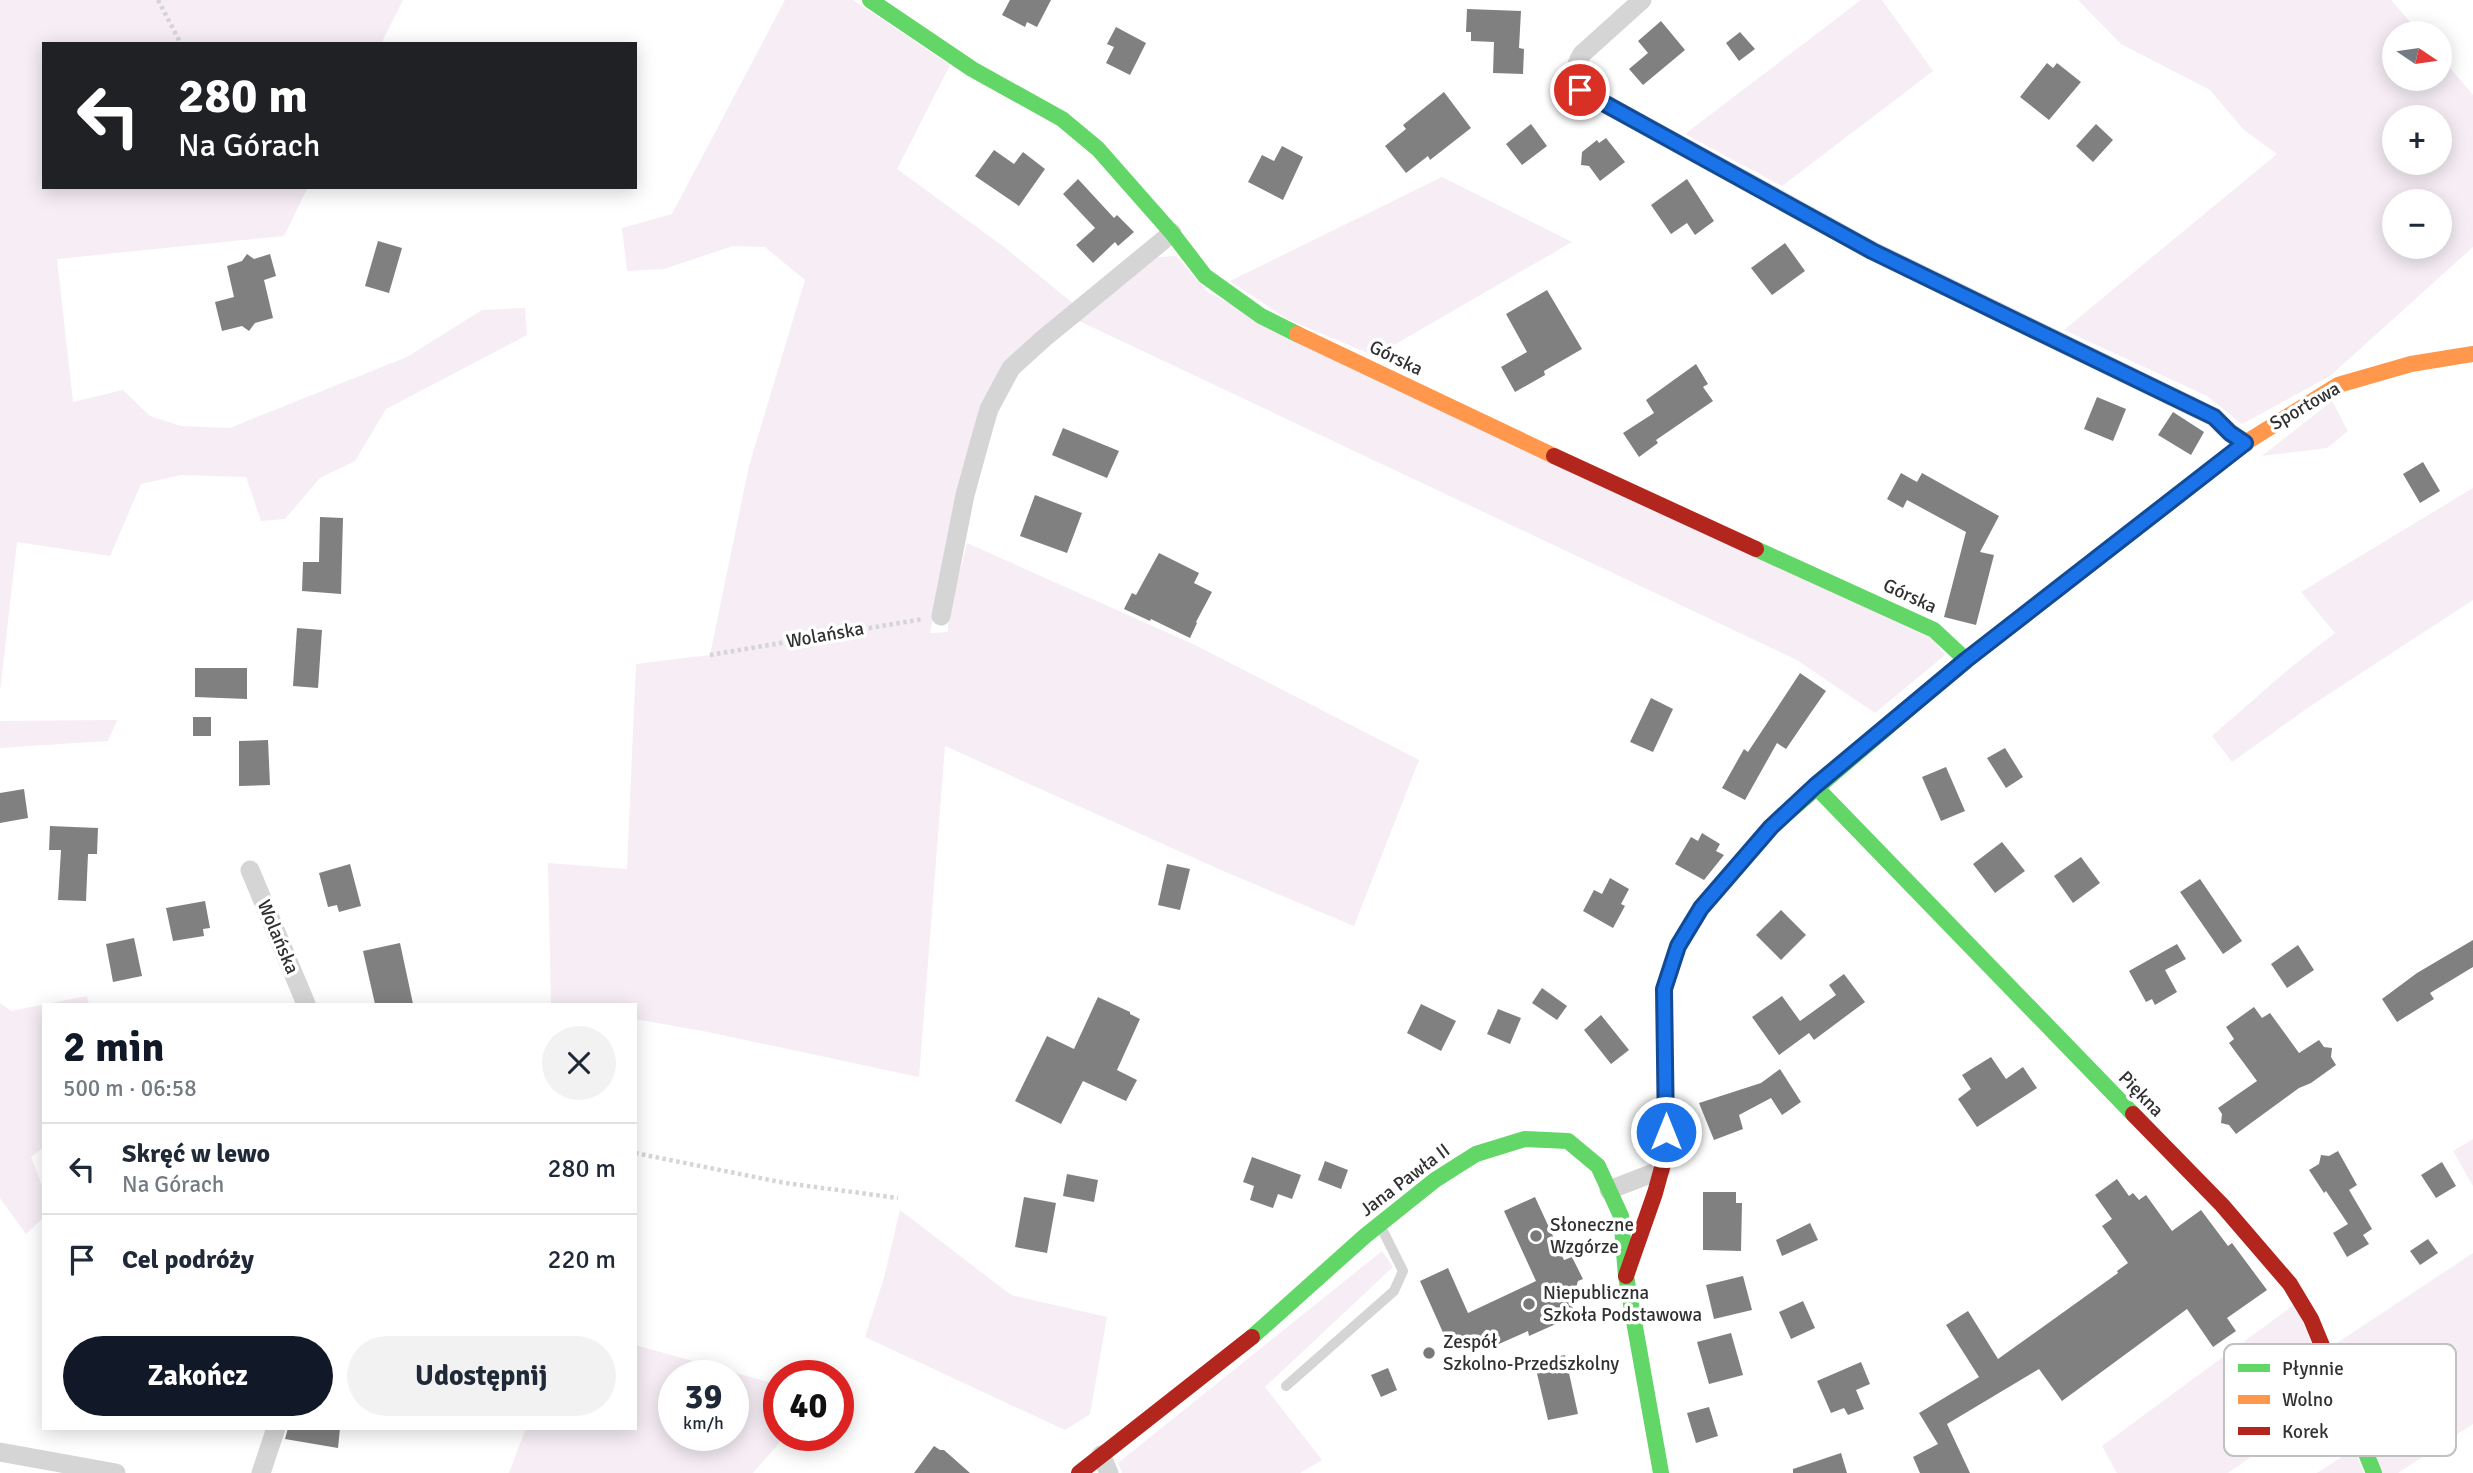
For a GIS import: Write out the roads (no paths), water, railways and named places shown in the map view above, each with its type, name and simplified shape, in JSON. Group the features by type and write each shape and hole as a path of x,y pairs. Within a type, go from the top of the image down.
{"street":[{"name":"Górska","path":"870,0 972,69 1055,114 1098,149 1205,275 1261,316 1485,425 1934,630 1966,660"},
{"path":"1642,0 1583,54 1576,64 1575,79 1580,90 1872,251 2214,417 2245,443"},
{"path":"941,616 965,495 979,444 989,409 1011,368 1172,233"},
{"name":"Sportowa","path":"1626,1276 1666,1153 1664,989 1678,946 1701,908 1771,827 1815,786 1966,660 2245,443 2337,385 2411,364 2473,354"},
{"name":"Piękna","path":"1815,786 2222,1205 2290,1284 2311,1319 2321,1344"},
{"name":"Wolańska","path":"250,870 306,1003"},
{"name":"Jana Pawła II","path":"1079,1473 1105,1464 1379,1225 1435,1180 1476,1154 1525,1139 1568,1141 1598,1166 1621,1216 1626,1276 1661,1473"},
{"path":"1609,1190 1661,1170"},
{"path":"261,1473 275,1430"},
{"path":"0,1452 116,1473"},
{"name":"Piękna","path":"2367,1456 2374,1473"}],"lane":[{"path":"1286,1386 1394,1291 1403,1271 1379,1225"}],"place":[{"name":"Słoneczne Wzgórze","path":"1536,1236"},
{"name":"Niepubliczna Szkoła Podstawowa","path":"1529,1304"},
{"name":"Zespół Szkolno-Przedszkolny","path":"1429,1353"}]}
